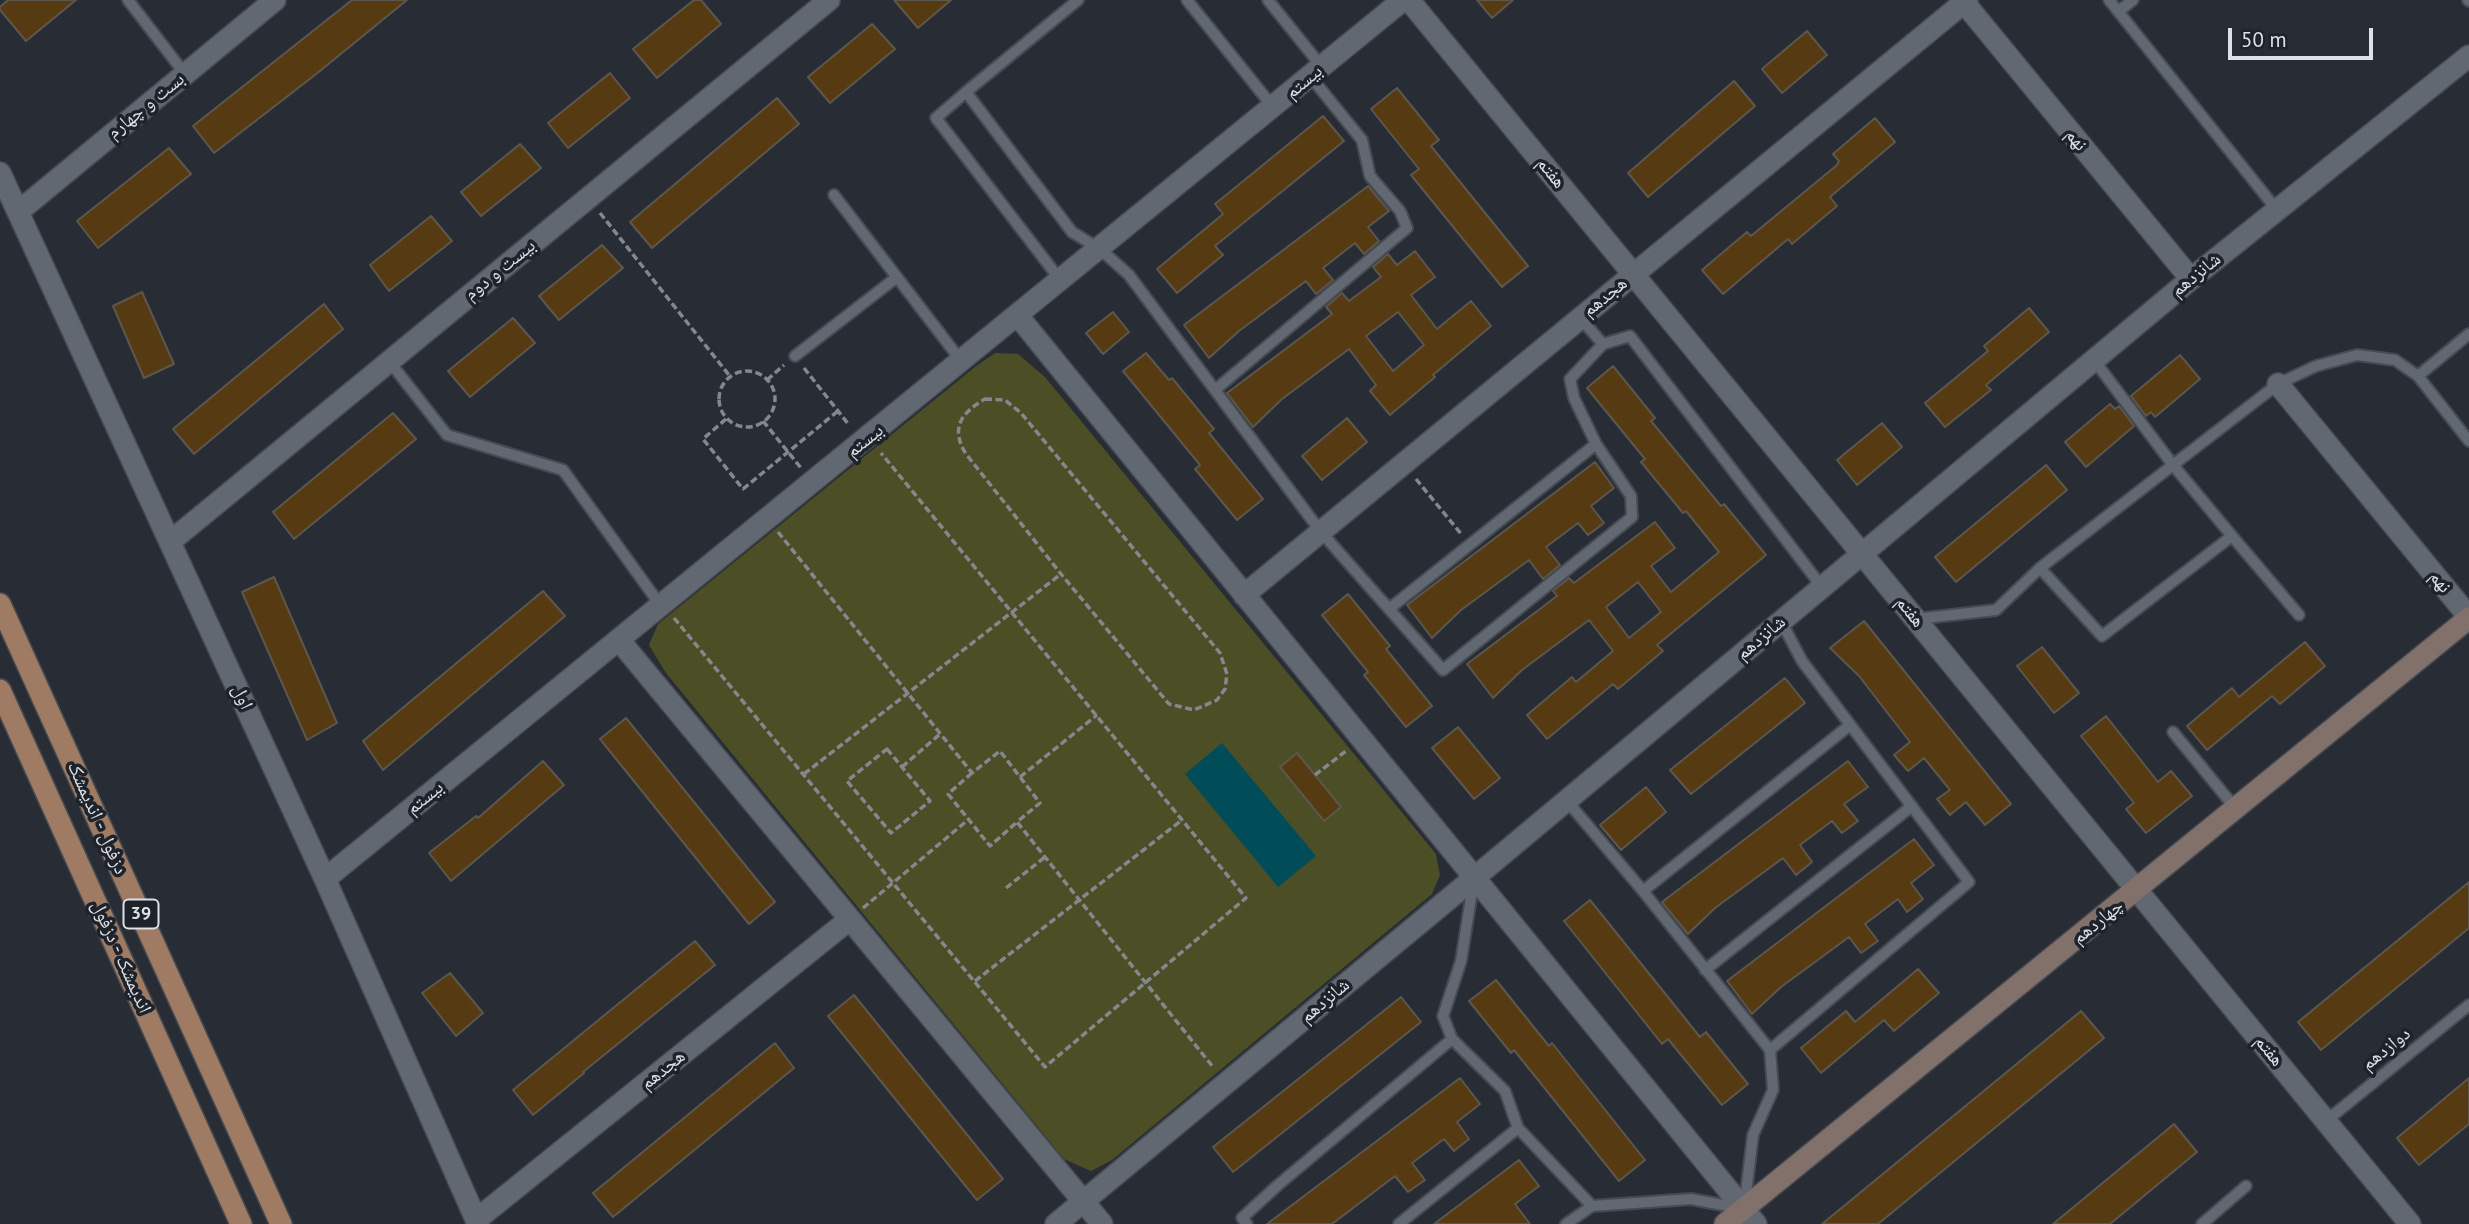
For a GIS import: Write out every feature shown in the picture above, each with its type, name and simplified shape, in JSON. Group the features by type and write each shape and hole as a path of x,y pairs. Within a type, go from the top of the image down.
{"main road":[{"name":"دزفول - اندیمشک","path":"0,604 281,1224"},
{"name":"چهاردهم","path":"1725,1224 1750,1216 2137,890 2469,617"},
{"name":"اندیمشک - دزفول","path":"0,690 241,1224"}],"street":[{"name":"بست و چهارم","path":"18,212 275,0"},
{"name":"بیست و دوم","path":"171,541 830,0"},
{"name":"بیستم","path":"325,879 1403,0"},
{"name":"هفتم","path":"1409,0 2410,1224"},
{"name":"هجدهم","path":"1244,595 1964,1"},
{"name":"نهم","path":"1964,1 2191,279"},
{"name":"شانزدهم","path":"1056,1224 2191,279 2469,57"},
{"name":"اول","path":"0,173 325,879 477,1222"},
{"path":"1018,316 1750,1216"},
{"name":"نهم","path":"2278,384 2469,617"},
{"path":"619,640 1101,1224"},
{"name":"هجدهم","path":"477,1222 850,919"}],"lane":[{"path":"128,0 185,74"},
{"path":"1061,281 936,118 1078,0"},
{"path":"1188,0 1273,107"},
{"path":"1215,390 1406,228 1400,211 1370,176 1362,140 1268,0"},
{"path":"2109,0 2277,211"},
{"path":"2119,12 2133,0"},
{"path":"966,92 1072,232 1100,249 1129,275 1321,532 1443,670 1632,517 1631,496 1596,444 1574,398 1570,379 1603,344 1630,336 1822,587"},
{"path":"834,195 962,362"},
{"path":"795,356 897,277"},
{"path":"1580,318 1603,344"},
{"path":"2418,376 2469,334"},
{"path":"1916,619 1996,610 2040,568 2278,384 2316,366 2357,355 2395,360 2418,376 2469,441"},
{"path":"2094,360 2173,465 2299,615"},
{"path":"389,361 447,435 563,470 661,607"},
{"path":"1389,609 1596,444"},
{"path":"2040,568 2102,636 2232,536"},
{"path":"1770,1050 1969,882 1801,661 1781,621"},
{"path":"1643,891 1850,725"},
{"path":"2173,732 2236,809"},
{"path":"1566,1224 1592,1206 1691,1199 1750,1216 1753,1135 1773,1090 1770,1050 1567,801"},
{"path":"1705,970 1912,806"},
{"path":"1474,878 1461,961 1443,1016 1452,1039 1504,1091 1518,1128 1592,1206"},
{"name":"دوازدهم","path":"2326,1121 2469,1005"},
{"path":"1247,1224 1242,1218 1278,1185 1452,1039"},
{"path":"1399,1224 1518,1128"},
{"path":"2202,1224 2246,1186"}],"path":[{"path":"589,198 729,375"},
{"path":"661,607 678,620 1045,1067 1246,898 881,453 862,443 795,356 767,380"},
{"path":"745,370 761,373 767,380 772,385 776,401 770,416 757,425 740,427 726,419 718,405 720,388 729,375 745,370"},
{"path":"985,398 1004,400 1021,413 1220,653 1227,674 1225,689 1217,699 1194,710 1170,704 1061,574 958,441 958,426 968,409 985,398"},
{"path":"726,419 704,439 743,489 838,411"},
{"path":"763,421 813,483"},
{"path":"1404,464 1470,545"},
{"path":"768,520 972,773"},
{"path":"804,774 1061,574"},
{"path":"1020,777 1097,715"},
{"path":"902,767 940,733"},
{"path":"1315,775 1361,739"},
{"path":"887,749 902,767 930,801 891,833 848,781 887,749"},
{"path":"1000,751 1040,803 990,846 948,794 972,773 1000,751"},
{"path":"850,919 969,819"},
{"path":"975,981 1182,820"},
{"path":"1017,822 1226,1084"},
{"path":"1006,888 1045,858"}],"green space":[{"path":"995,353 1018,354 1045,377 1436,854 1440,875 1432,894 1112,1160 1091,1171 1064,1159 666,673 649,645 658,624"}],"water":[{"path":"1222,743 1316,856 1278,887 1185,774"}],"building":[{"path":"8,0 76,0 26,41 0,10"},
{"path":"352,0 407,0 214,153 193,126"},
{"path":"694,0 701,0 721,24 657,78 633,49"},
{"path":"894,0 951,0 918,28"},
{"path":"1477,0 1513,0 1492,18"},
{"path":"872,24 895,49 830,103 808,77"},
{"path":"1807,31 1827,55 1782,93 1762,69"},
{"path":"610,73 630,98 568,148 548,123"},
{"path":"1734,81 1755,106 1648,197 1628,173"},
{"path":"1397,88 1439,140 1431,146 1528,266 1502,287 1411,175 1419,169 1371,109"},
{"path":"777,98 799,124 652,248 630,222"},
{"path":"1323,116 1344,141 1215,246 1223,255 1177,293 1157,269 1223,214 1215,204"},
{"path":"1875,118 1895,142 1830,197 1837,206 1792,244 1788,239 1723,294 1702,270 1747,232 1751,236 1837,165 1839,161 1833,154"},
{"path":"520,144 541,168 481,216 461,192"},
{"path":"169,148 191,174 98,248 77,221"},
{"path":"1368,186 1389,211 1368,227 1379,241 1364,254 1355,243 1323,268 1333,280 1316,294 1306,281 1239,331 1209,358 1184,325"},
{"path":"431,216 452,241 389,291 370,265"},
{"path":"602,245 623,268 559,320 539,296"},
{"path":"1415,251 1435,277 1411,295 1437,329 1471,301 1491,326 1390,415 1370,391 1376,385 1349,349 1282,399 1253,427 1227,393 1332,314 1326,307 1342,293 1349,301 1381,277 1373,267 1388,254 1397,265","holes":["1398,312 1424,345 1393,371 1366,336"]},
{"path":"142,292 174,364 144,378 113,306"},
{"path":"324,304 343,329 194,454 173,429"},
{"path":"2029,308 2049,332 1986,385 1991,390 1945,427 1925,403 1988,351 1984,346"},
{"path":"1113,312 1129,332 1103,354 1086,333"},
{"path":"513,318 535,343 470,397 448,371"},
{"path":"1146,353 1169,380 1172,378 1214,429 1209,433 1263,499 1237,520 1195,469 1200,465 1123,371"},
{"path":"2180,355 2200,379 2155,417 2151,412 2146,416 2131,396"},
{"path":"1613,366 1655,418 1651,421 1721,506 1724,504 1766,555 1657,645 1663,651 1618,689 1613,684 1547,739 1527,715 1572,677 1576,682 1613,651 1589,620 1522,670 1493,698 1467,664 1557,596 1553,591 1569,578 1574,583 1655,522 1675,548 1651,566 1671,592 1719,552 1641,462 1645,459 1587,388","holes":["1638,582 1661,612 1629,638 1606,607"]},
{"path":"2110,404 2115,409 2119,406 2134,426 2086,467 2065,442"},
{"path":"393,413 416,439 294,539 273,512"},
{"path":"1347,418 1367,442 1322,480 1302,456"},
{"path":"1882,423 1902,447 1857,485 1837,460"},
{"path":"1595,462 1614,488 1591,506 1604,523 1588,535 1578,523 1546,547 1560,565 1543,579 1529,560 1461,610 1432,638 1407,605"},
{"path":"2046,465 2067,490 1956,582 1935,557"},
{"path":"274,577 337,723 307,740 242,592"},
{"path":"543,591 565,616 383,770 363,741"},
{"path":"1348,594 1390,646 1386,649 1432,706 1406,727 1364,675 1368,672 1322,615"},
{"path":"1864,621 2011,804 1985,825 1966,802 1950,815 1937,799 1950,790 1924,758 1908,771 1894,755 1910,742 1859,676 1830,648"},
{"path":"2305,642 2325,666 2280,704 2272,696 2207,750 2187,726 2232,688 2239,697"},
{"path":"2042,647 2079,693 2054,713 2017,666"},
{"path":"1785,678 1805,703 1691,794 1670,770"},
{"path":"2106,716 2158,782 2171,771 2192,796 2146,833 2126,809 2134,803 2081,736"},
{"path":"626,718 775,902 749,924 600,739"},
{"path":"1458,727 1500,778 1474,799 1432,748"},
{"path":"1297,753 1341,807 1324,821 1280,767"},
{"path":"543,761 564,785 451,881 429,853 476,816 478,818"},
{"path":"1848,761 1868,787 1844,804 1858,821 1842,833 1832,821 1800,845 1812,862 1796,875 1783,858 1715,908 1688,934 1662,902"},
{"path":"1646,787 1666,812 1621,850 1600,825"},
{"path":"1914,839 1934,865 1911,883 1923,899 1907,912 1898,899 1865,924 1878,941 1861,953 1849,937 1781,987 1752,1014 1727,981"},
{"path":"2469,882 2469,928 2321,1050 2298,1022"},
{"path":"1590,900 1700,1037 1706,1032 1748,1084 1722,1105 1668,1039 1662,1044 1564,921"},
{"path":"695,941 715,965 533,1115 513,1090"},
{"path":"1918,969 1939,993 1894,1031 1884,1020 1821,1073 1801,1048 1846,1011 1855,1022"},
{"path":"450,973 483,1013 456,1036 422,993"},
{"path":"1496,980 1549,1046 1552,1043 1645,1160 1619,1181 1514,1050 1511,1053 1469,1001"},
{"path":"854,995 1003,1179 977,1200 828,1016"},
{"path":"1401,997 1421,1022 1233,1172 1213,1147"},
{"path":"2081,1011 2104,1038 1878,1224 1822,1224"},
{"path":"775,1043 794,1068 613,1217 593,1193"},
{"path":"1460,1078 1480,1104 1457,1122 1469,1139 1454,1151 1444,1139 1412,1163 1425,1180 1408,1192 1395,1176 1332,1224 1267,1224"},
{"path":"2469,1078 2469,1124 2419,1165 2397,1138"},
{"path":"2174,1124 2197,1152 2110,1224 2053,1224"},
{"path":"1519,1160 1539,1186 1515,1204 1530,1224 1434,1224"}]}
